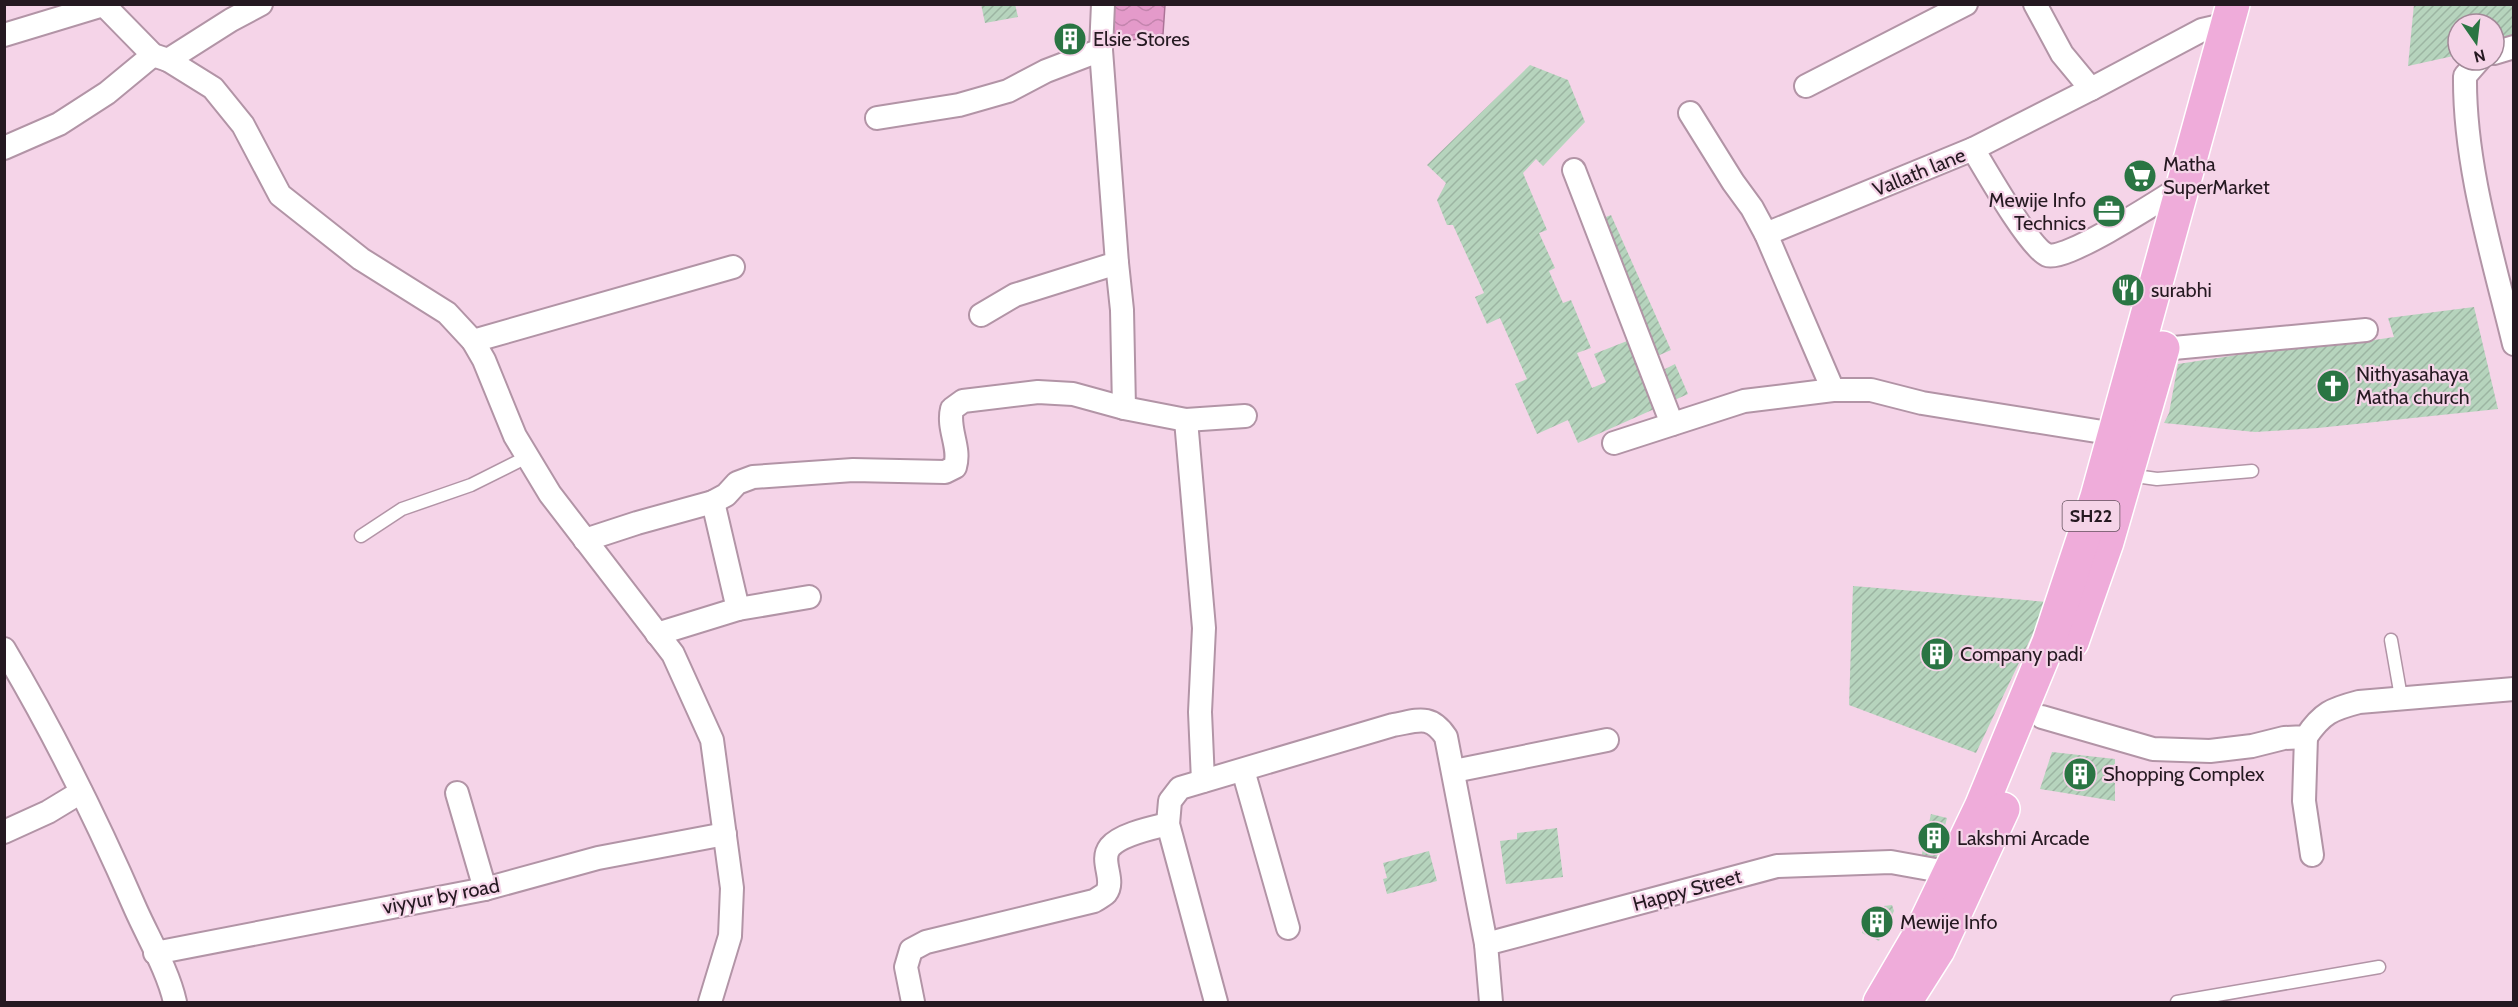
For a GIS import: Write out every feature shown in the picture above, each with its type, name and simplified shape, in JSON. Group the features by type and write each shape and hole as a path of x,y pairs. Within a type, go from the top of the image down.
{"main road":[{"name":"SH22","path":"1880,1002 1921,932 1962,875 2042,717 2076,634 2108,542 2163,349 2256,4"},
{"name":"SH22","path":"1905,1002 1938,950 1981,807 2049,642 2115,434 2230,14"}],"street":[{"path":"4,148 59,124 161,57 261,4"},
{"path":"1103,4 1101,50 1122,310 1124,408"},
{"path":"1806,86 1966,4"},
{"path":"2035,4 2062,54 2091,89"},
{"path":"4,35 103,5 161,57 213,88 243,125 280,195 361,259 447,313 473,341 484,360 515,436 527,457 550,494 673,654 712,740 732,888 730,936 710,1002"},
{"path":"1973,149 2230,14"},
{"path":"877,118 959,105 1008,91 1046,71 1101,50"},
{"path":"2468,72 2465,76 2465,106 2478,192 2514,344"},
{"path":"1690,113 1752,208 1766,234 1833,390"},
{"name":"Vallath lane","path":"1766,234 1973,149 2012,212 2037,248 2047,256 2058,256 2114,228 2184,185"},
{"path":"1574,170 1672,424"},
{"path":"981,315 1016,295 1117,262"},
{"path":"473,341 733,267"},
{"path":"2163,349 2366,330"},
{"path":"1614,443 1744,400 1833,390 1871,390 1922,403 2115,434"},
{"path":"585,540 712,501 726,495 737,483 753,477 853,470 945,472 955,467 958,457 950,419 952,409 963,401 1038,392 1073,394 1124,408 1186,420 1245,416"},
{"path":"1186,420 1204,628 1200,712 1203,781"},
{"path":"712,501 738,609"},
{"path":"657,634 738,609 809,597"},
{"path":"4,649 44,716 81,792 175,1002"},
{"path":"2312,855 2304,801 2306,736 2318,719 2335,708 2359,702 2514,689"},
{"path":"2042,717 2153,749 2210,751 2306,736"},
{"path":"1216,1002 1168,824 1170,801 1180,788 1393,725 1425,720 1438,725 1446,737 1454,771 1486,945 1491,1002"},
{"path":"1454,771 1607,740"},
{"path":"1243,770 1288,928"},
{"path":"4,832 48,812 81,792"},
{"path":"457,793 485,889"},
{"path":"913,1002 906,967 911,950 926,942 1094,901 1106,893 1109,885 1105,857 1111,846 1132,834 1168,824"},
{"name":"viyyur by road","path":"155,953 485,889 598,858 725,834"},
{"name":"Happy Street","path":"1486,945 1777,866 1892,862 1962,875"}],"lane":[{"path":"362,536 402,508 471,485 527,457"},
{"path":"2127,475 2157,479 2252,471"},
{"path":"2391,640 2401,697"},
{"path":"2177,1002 2379,967"}],"water":[{"path":"1110,5 1165,5 1163,34 1108,45"}],"building":[{"path":"981,4 1015,4 1018,17 985,23"},
{"path":"2414,4 2514,4 2514,42 2506,44 2506,12 2446,12 2446,58 2408,66"},
{"name":"Elsie Stores","path":"1079,29 1081,46 1062,49 1059,32"},
{"path":"1530,65 1568,80 1585,122 1543,166 1536,159 1523,173 1547,230 1539,233 1555,268 1549,271 1563,303 1571,300 1591,348 1577,353 1592,388 1606,382 1594,354 1627,341 1626,337 1640,327 1593,222 1611,215 1671,350 1655,357 1661,371 1675,364 1688,394 1578,443 1568,420 1537,434 1515,384 1527,379 1500,318 1487,324 1475,297 1484,293 1453,225 1447,225 1437,200 1446,183 1427,165"},
{"name":"Nithyasahaya Matha church","path":"2474,307 2498,409 2318,428 2255,432 2164,423 2169,413 2178,364 2297,346 2355,343 2394,337 2388,318"},
{"name":"Company padi","path":"1853,586 2048,602 1976,753 1849,705"},
{"name":"Shopping Complex","path":"2052,752 2115,759 2115,801 2040,789"},
{"name":"Lakshmi Arcade","path":"1931,814 1947,818 1936,861 1921,858"},
{"path":"1557,828 1563,877 1506,884 1500,841 1517,839 1517,833"},
{"path":"1429,851 1437,881 1387,894 1383,879 1387,878 1383,863"},
{"name":"Mewije Info","path":"1892,905 1894,911 1879,941 1862,933 1868,908"}],"place":[{"name":"Elsie Stores","path":"1070,39"},
{"name":"Matha SuperMarket","path":"2140,176"},
{"name":"Mewije Info Technics","path":"2109,211"},
{"name":"surabhi","path":"2128,290"},
{"name":"Nithyasahaya Matha church","path":"2333,386"},
{"name":"Company padi","path":"1937,654"},
{"name":"Shopping Complex","path":"2080,774"},
{"name":"Lakshmi Arcade","path":"1934,838"},
{"name":"Mewije Info","path":"1877,922"}]}
